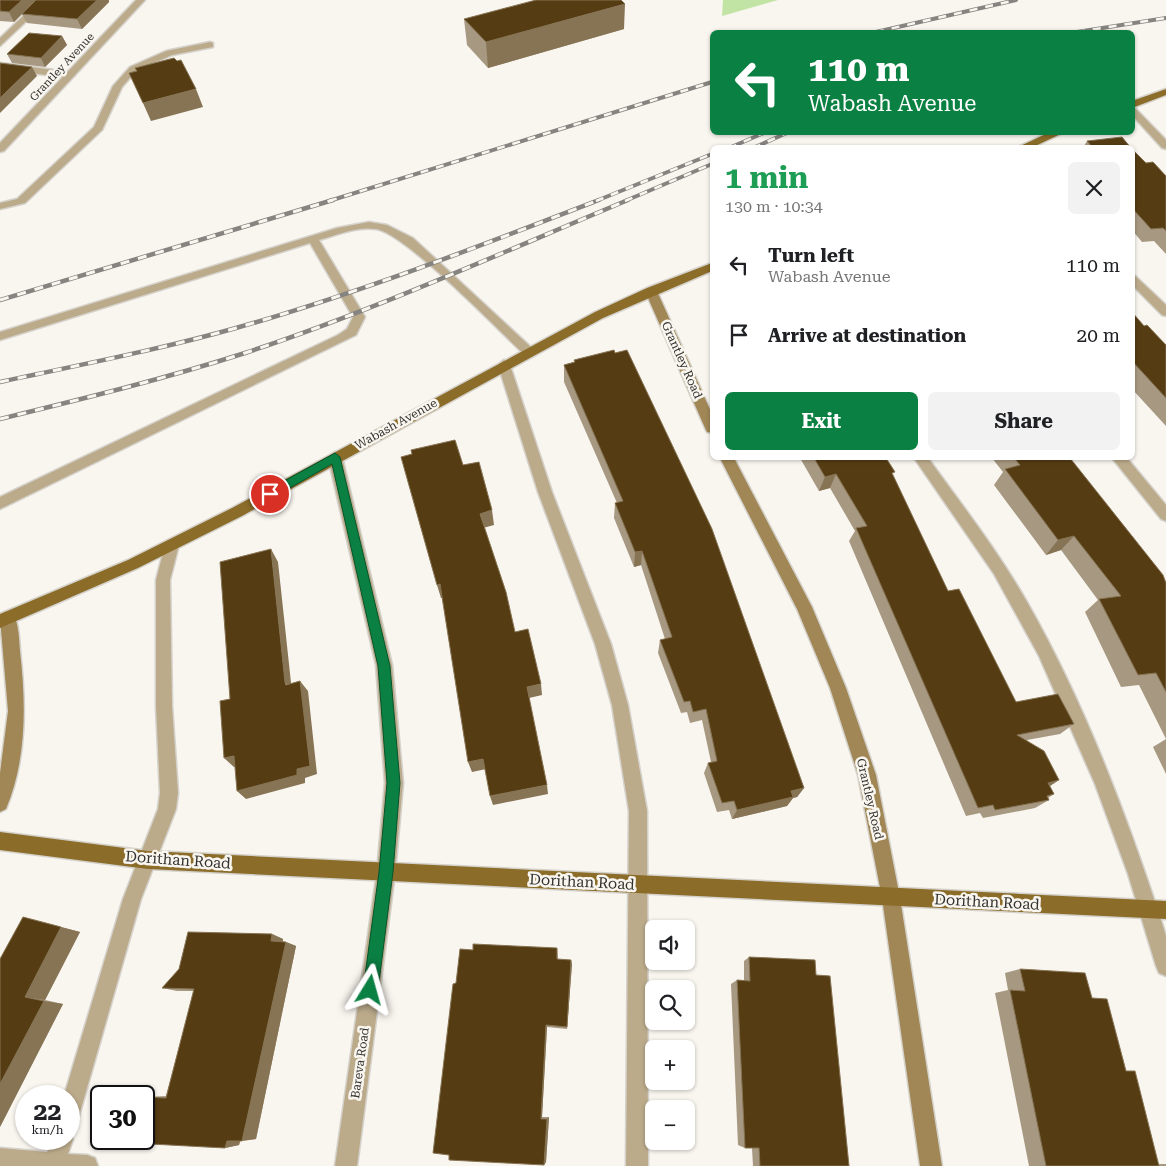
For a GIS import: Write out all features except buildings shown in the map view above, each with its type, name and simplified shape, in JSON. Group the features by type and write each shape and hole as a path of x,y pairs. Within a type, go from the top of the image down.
{"main road":[{"path":"1135,105 1166,92"},
{"path":"1031,145 1053,135"},
{"name":"Wabash Avenue","path":"4,620 172,545 237,512 529,352 651,291 710,268"},
{"name":"Dorithan Road","path":"0,840 148,860 1157,910"}],"street":[{"path":"0,43 45,0"},
{"name":"Grantley Avenue","path":"0,149 140,0"},
{"path":"0,206 21,201 98,128 118,86 133,69 169,53 210,45"},
{"path":"0,66 70,75"},
{"path":"1135,110 1166,146"},
{"path":"0,336 313,239 362,225 376,224 392,230 409,241 529,352"},
{"path":"0,504 352,332 358,323 359,317 313,239"},
{"path":"1135,279 1166,312"},
{"name":"Grantley Road","path":"651,291 710,424"},
{"path":"504,365 546,492 603,644 620,705 638,812 637,1166"},
{"name":"Bareva Road","path":"335,457 384,666 394,783 386,872 346,1166"},
{"name":"Grantley Road","path":"728,460 804,607 838,688 867,775 891,898 931,1166"},
{"path":"922,460 972,529 1017,599 1058,675 1157,910 1166,966"},
{"path":"1121,460 1166,515"},
{"path":"78,1085 132,899 164,818 169,793 164,706 163,580 172,545"},
{"path":"0,803 11,773 17,723 17,684 4,620"},
{"path":"55,1165 59,1150"},
{"path":"0,1159 55,1165 87,1166"}],"green space":[{"path":"723,0 778,0 722,16"}],"railway":[{"path":"885,30 1016,0"},
{"path":"1090,30 1166,18"},
{"path":"329,201 710,83"},
{"path":"736,145 759,135"},
{"path":"760,145 782,135"},
{"path":"596,201 710,155"},
{"path":"625,201 710,165"},
{"path":"0,300 333,200"},
{"path":"0,382 118,357 236,328 328,300 419,268 599,200"},
{"path":"0,419 184,371 294,336 438,280 628,200"}],"route":[{"path":"270,494 335,457 384,666 394,783 386,872 370,990"}]}
